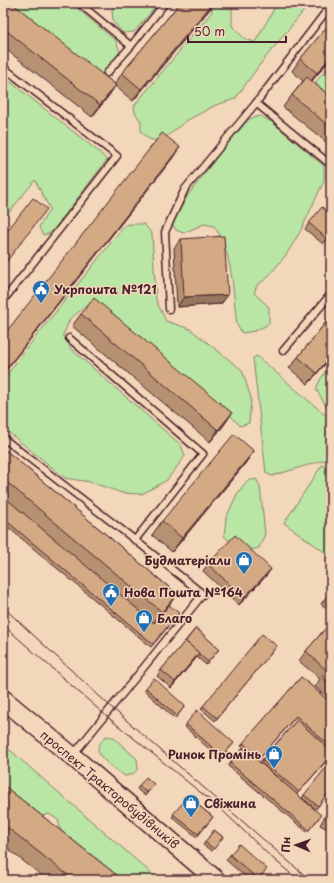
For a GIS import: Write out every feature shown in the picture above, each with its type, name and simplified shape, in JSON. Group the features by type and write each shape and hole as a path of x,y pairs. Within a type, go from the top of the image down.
{"main road":[{"name":"проспект Тракторобудівників","path":"3,699 72,756 216,880"}],"lane":[{"path":"79,3 131,46"},
{"path":"107,73 131,46 165,3"},
{"path":"169,309 165,232 185,189 256,103 331,5"},
{"path":"3,67 117,156 3,301"},
{"path":"256,103 331,165"},
{"path":"283,351 331,294"},
{"path":"69,338 203,454 135,540"},
{"path":"3,438 203,594 72,756"}],"green space":[{"path":"3,3 71,3 116,41 120,52 100,77"},
{"path":"116,3 159,3 134,32 123,33 113,22 112,9"},
{"path":"211,3 232,3 232,26 245,39 255,42 274,9 275,3 310,3 261,63 235,99 216,105 186,121 160,142 149,139 141,132 141,122 135,112 134,106 212,12"},
{"path":"331,64 331,112 314,84"},
{"path":"3,76 107,160 51,233 43,235 39,227 50,209 35,180 3,220"},
{"path":"260,116 272,122 324,166 324,181 300,232 286,255 266,279 257,285 254,293 269,307 269,324 255,331 242,333 237,325 229,260 220,236 214,226 204,224 183,233 176,230 172,224 188,195 224,148 249,119"},
{"path":"144,224 152,234 156,300 166,321 190,329 242,370 251,398 249,423 240,426 231,416 203,396 93,308 85,307 70,319 63,335 71,349 181,445 185,456 167,480 142,494 122,493 90,482 65,478 3,428 3,380 125,225"},
{"path":"257,356 331,420 331,458 272,476 266,473 253,358"},
{"path":"331,363 331,410 326,406 316,389"},
{"path":"322,465 331,471 330,556 284,523"},
{"path":"256,479 260,486 265,534 259,548 251,550 242,549 224,536 226,518 237,494 247,481"},
{"path":"106,736 113,737 137,759 138,769 133,774 125,776 108,764 101,756 98,747"},
{"path":"3,744 159,880 104,880 66,848 58,820 49,814 37,818 3,798"}],"building":[{"path":"3,3 12,3 116,85 100,105 3,28"},
{"path":"180,3 213,3 141,89 122,73"},
{"path":"331,22 331,56 317,73 300,59"},
{"path":"307,77 331,97 331,128 292,95"},
{"path":"162,133 180,147 3,373 3,336"},
{"path":"33,198 47,209 3,266 3,236"},
{"path":"322,207 331,215 331,234 327,239 309,223"},
{"path":"224,236 228,295 184,297 181,239"},
{"path":"94,298 232,413 218,430 81,314"},
{"path":"331,316 331,355 317,373 298,357"},
{"path":"234,434 254,451 182,538 162,521"},
{"path":"3,448 177,594 162,612 3,479"},
{"path":"3,496 154,623 169,605 179,613 153,644 3,518"},
{"path":"235,535 271,569 244,598 208,564"},
{"path":"331,590 331,598 327,595"},
{"path":"331,622 331,685 322,677 327,671 306,651"},
{"path":"196,628 219,649 208,662 185,641"},
{"path":"262,634 277,646 217,718 203,706"},
{"path":"185,641 199,653 175,682 161,670"},
{"path":"301,677 331,703 331,742 329,745 296,716 260,758 243,743"},
{"path":"154,678 185,706 177,716 146,688"},
{"path":"197,710 234,743 222,756 186,724"},
{"path":"297,720 331,751 331,755 299,792 262,760"},
{"path":"243,748 321,815 309,830 230,763"},
{"path":"331,761 331,790 318,806 304,795"},
{"path":"146,777 154,784 147,793 139,786"},
{"path":"3,785 123,880 74,880 3,824"},
{"name":"Свіжина","path":"188,797 213,817 198,834 173,814"},
{"path":"331,807 331,821 326,818"},
{"path":"214,830 223,837 214,849 205,842"},
{"path":"239,844 267,869 258,879 230,855"}],"tram line":[{"path":"3,607 111,707 310,880"},
{"path":"3,625 105,715 211,801"},
{"path":"223,811 269,855 298,880"}],"place":[{"name":"Укрпошта №121","path":"41,304"},
{"name":"Будматеріали","path":"244,575"},
{"name":"Нова Пошта №164","path":"111,607"},
{"name":"Благо","path":"144,633"},
{"name":"Ринок Промінь","path":"274,769"},
{"name":"Свіжина","path":"191,818"}]}
